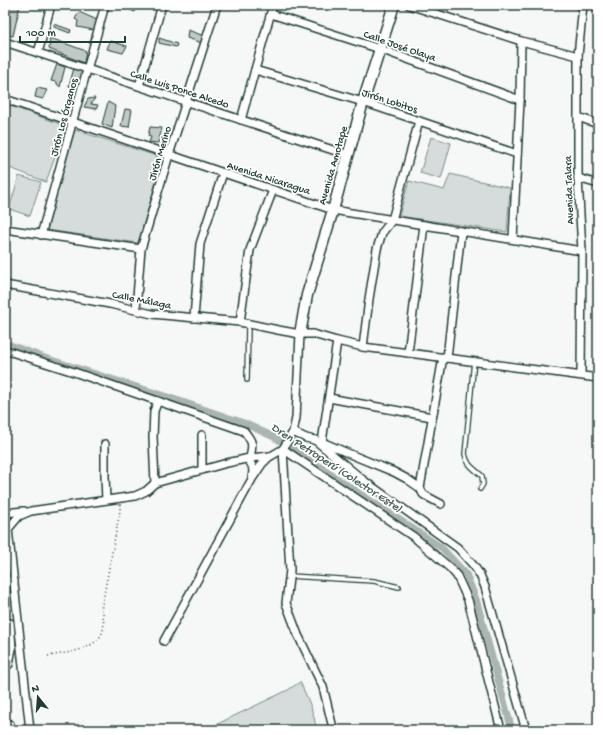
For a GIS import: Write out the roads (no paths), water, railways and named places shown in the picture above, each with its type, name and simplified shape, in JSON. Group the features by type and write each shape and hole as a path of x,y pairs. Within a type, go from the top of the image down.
{"street":[{"path":"38,53 51,5"},
{"name":"Jirón Los Órganos","path":"41,235 105,5"},
{"path":"138,86 162,5"},
{"name":"Jirón Merino","path":"136,310 141,249 169,155 217,5"},
{"path":"241,120 274,5"},
{"name":"Avenida Amotape","path":"300,334 307,296 363,102 394,5"},
{"path":"409,5 521,41 578,56"},
{"name":"Avenida Talara","path":"581,375 582,251 578,178 578,56 583,5"},
{"name":"Calle José Olaya","path":"271,14 380,49 520,100"},
{"path":"513,239 520,100 521,41"},
{"name":"Calle Luis Ponce Alcedo","path":"5,42 348,155"},
{"name":"Jirón Lobitos","path":"255,70 363,102 517,154"},
{"name":"Avenida Nicaragua","path":"5,100 332,210 582,251"},
{"path":"578,117 598,124"},
{"path":"363,347 377,249 382,233 392,220 419,121"},
{"path":"194,318 200,244 223,173"},
{"path":"578,178 598,184"},
{"path":"240,322 250,250 273,190"},
{"path":"408,352 424,225"},
{"path":"5,229 141,249"},
{"path":"420,488 432,417 445,357 461,231"},
{"name":"Calle Málaga","path":"5,285 110,304 152,314 240,322 248,325 300,334 313,334 363,347 598,378"},
{"path":"164,641 252,479 262,464 271,456 283,449 293,432 296,418 300,334"},
{"path":"319,441 329,398 336,341"},
{"path":"5,350 74,372 244,431 250,439 252,448 249,458 254,471 252,479"},
{"path":"329,398 432,417"},
{"path":"155,483 153,437 154,411 158,401"},
{"path":"293,432 306,438 319,441 394,472 420,488 423,494 441,504"},
{"path":"202,435 202,470"},
{"path":"319,441 363,480 458,548 474,566 485,587 526,730"},
{"path":"105,444 104,477 106,500"},
{"path":"283,449 290,570 286,603 298,634 323,687 333,730"},
{"path":"283,449 414,537 450,568 457,576 468,600 501,730"},
{"path":"30,730 14,581 7,543 8,529 5,512 31,511 135,496 146,491 155,483 227,463 249,458 271,456"},
{"path":"8,529 19,516 31,511"},
{"path":"5,581 14,581"},
{"path":"5,664 9,664 12,648 12,636 7,623 19,623"},
{"path":"5,724 10,724 10,730"}],"lane":[{"path":"247,380 248,325"},
{"path":"474,361 465,454 471,467 482,476 483,484 480,489"},
{"path":"289,576 374,582 399,587"}],"waterway":[{"name":"Dren Petroperú (Colector Este)","path":"5,343 45,358 244,423 276,438 442,548 466,574 476,599 512,730"}]}
